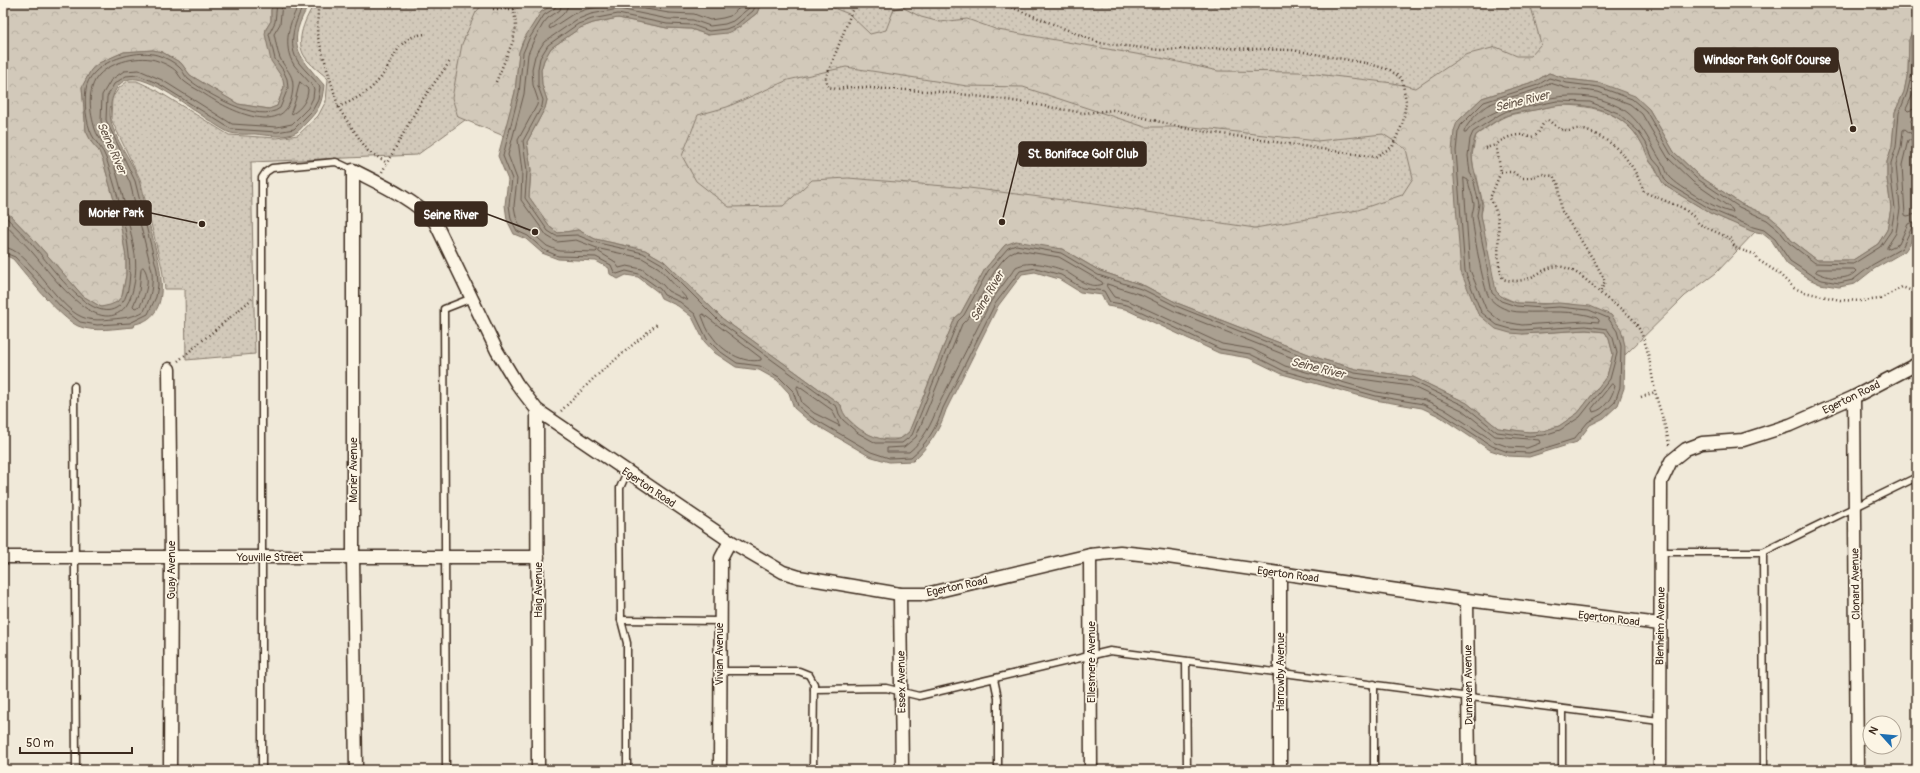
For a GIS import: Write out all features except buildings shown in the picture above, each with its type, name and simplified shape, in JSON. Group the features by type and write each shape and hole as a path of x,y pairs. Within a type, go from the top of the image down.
{"street":[{"name":"Egerton Road","path":"353,170 422,209 435,222 497,351 517,384 538,410 730,541 783,572 799,577 900,594 926,594 1090,555 1120,552 1168,557 1467,600 1660,624"},
{"name":"Morier Avenue","path":"353,170 353,557 356,770"},
{"name":"Egerton Road","path":"1661,482 1671,461 1686,449 1702,443 1743,440 1790,426 1854,397 1917,364"},
{"name":"Guay Avenue","path":"169,369 171,557 170,770"},
{"name":"Clonard Avenue","path":"1854,397 1857,770"},
{"name":"Haig Avenue","path":"538,410 538,770"},
{"name":"Blenheim Avenue","path":"1660,770 1661,482"},
{"name":"Vivian Avenue","path":"720,770 719,621 721,558 730,541"},
{"name":"Ellesmere Avenue","path":"1090,555 1091,770"},
{"name":"Youville Street","path":"3,557 538,557"},
{"name":"Harrowby Avenue","path":"1280,574 1280,770"},
{"name":"Essex Avenue","path":"900,594 902,770"},
{"name":"Dunraven Avenue","path":"1467,600 1469,770"}],"lane":[{"path":"262,770 262,178 266,172 272,168 336,162 353,170"},
{"path":"446,770 444,309 472,298"},
{"path":"74,386 76,770"},
{"path":"627,472 620,488 621,620 626,643 627,770"},
{"path":"1661,552 1763,552 1917,477"},
{"path":"1763,552 1764,770"},
{"path":"621,620 719,621"},
{"path":"814,689 886,688 919,696 1110,651 1659,721"},
{"path":"1186,661 1187,770"},
{"path":"720,671 799,671 809,675 814,684 814,770"},
{"path":"994,679 998,698 998,770"},
{"path":"1374,684 1374,770"},
{"path":"1562,709 1562,770"}],"path":[{"path":"320,3 318,10 317,34 338,107 368,151 387,162"},
{"path":"493,9 514,9 522,3"},
{"path":"856,3 826,78 828,87 837,89 852,87 943,92 1008,100 1084,113 1113,110 1189,129 1375,157 1392,147 1403,123 1406,101 1402,79 1390,70 1366,62 1292,50 1224,48 1160,50 1100,43 1001,3"},
{"path":"496,82 513,41 516,26 514,9"},
{"path":"338,107 352,101 377,82 402,42 418,34 427,34"},
{"path":"376,182 422,100 451,60"},
{"path":"1485,148 1496,145 1511,136 1521,135 1530,137 1537,135 1545,121 1548,120 1558,128 1567,131 1576,128 1585,130 1606,139 1620,149 1625,159 1633,167 1644,192 1683,208 1694,217 1699,224 1731,239 1735,248 1754,254 1758,260 1777,272 1794,288 1804,292 1840,300 1880,299 1902,287 1915,292 1917,296"},
{"path":"1496,145 1501,172 1490,198 1498,217 1497,244 1500,272 1503,279 1514,283 1526,280 1552,267 1563,267 1592,283 1600,293 1635,322 1648,348 1655,392 1668,441 1671,461"},
{"path":"1501,172 1513,172 1521,178 1529,178 1542,174 1553,176 1559,185 1561,210 1595,262 1605,281 1600,293"},
{"path":"169,369 262,291"},
{"path":"553,420 594,378 657,324"},
{"path":"1641,397 1655,392"}],"green space":[{"path":"3,3 273,3 271,10 271,21 266,29 270,53 283,79 284,87 277,106 269,109 238,104 190,75 181,63 162,52 153,50 124,52 99,63 91,70 82,87 86,131 92,143 99,151 103,161 120,221 126,257 126,275 122,296 117,302 110,306 101,307 83,296 34,240 3,208"},
{"path":"315,3 549,3 513,85 417,155 251,162 255,354 186,360 185,289 165,289 162,268 140,179 111,119 112,98 119,88 128,81 137,81 156,90 229,135 277,138 298,135 318,116 326,101 328,79 307,60 302,51 301,44 302,29"},
{"path":"484,3 556,3 541,12 522,43 519,52 515,92 504,136 458,117 452,98 462,44 476,12"},
{"path":"761,3 1917,3 1917,7 1741,204 1578,413 1373,371 1016,241 909,432 545,108 757,13"},
{"path":"761,3 829,3 831,7 849,14 870,34 886,30 894,9 902,7 921,17 940,22 967,19 998,30 1165,59 1218,71 1299,72 1393,83 1416,88 1465,55 1496,47 1517,56 1530,56 1541,44 1530,3 1917,3 1917,7 1913,10 1912,31 1909,40 1908,72 1904,92 1895,112 1892,146 1887,162 1887,179 1891,208 1887,230 1878,244 1853,260 1817,260 1791,240 1781,226 1769,216 1741,204 1698,175 1674,152 1649,109 1600,83 1567,79 1549,73 1536,81 1482,98 1457,122 1461,272 1522,334 1586,330 1605,332 1609,339 1613,354 1607,376 1578,413 1559,426 1543,431 1529,432 1498,428 1467,403 1413,377 1356,369 1321,359 1177,303 1145,286 1100,271 1062,249 1005,245 985,269 961,313 955,318 909,432 901,439 878,439 860,430 842,413 841,405 723,319 664,261 645,250 595,239 578,230 558,233 551,228 529,197 531,170 527,142 545,108 547,100 542,85 541,70 544,60 551,48 580,28 593,23 618,18 667,28 691,29 708,35 738,28 757,13","holes":["846,67 967,86 1023,87 1145,127 1193,127 1317,141 1383,134 1406,149 1413,178 1402,195 1358,210 1255,228 1087,203 969,188 848,178 812,180 783,206 729,207 696,181 682,156 698,115 727,107 788,80"]},
{"path":"1558,105 1572,105 1598,110 1610,114 1620,120 1639,138 1647,152 1650,162 1656,168 1662,181 1667,187 1710,213 1755,232 1716,273 1685,296 1625,355 1623,335 1611,315 1569,304 1517,303 1499,295 1494,288 1481,215 1483,205 1477,177 1474,172 1472,155 1476,135 1501,118 1509,115"}],"water":[{"name":"Seine River","path":"273,3 310,3 298,28 296,38 301,56 324,85 321,102 317,111 297,132 292,134 276,136 234,134 218,126 170,94 147,82 137,79 130,79 120,84 116,89 112,100 110,111 111,119 117,137 136,172 141,186 160,268 160,297 156,310 148,319 135,324 134,327 105,330 91,329 78,326 71,322 53,306 13,259 3,254 3,208 34,240 83,296 101,307 117,302 122,296 126,275 126,257 120,221 103,161 99,151 92,143 86,131 82,87 91,70 99,63 124,52 153,50 162,52 181,63 190,75 238,104 269,109 277,106 284,87 283,79 271,61 265,34 271,21 271,10"},
{"name":"Seine River","path":"556,3 761,3 757,13 738,28 727,33 708,35 691,29 667,28 618,18 593,23 580,28 551,48 544,60 541,70 542,85 547,100 545,108 527,142 531,170 529,197 551,228 558,233 578,230 595,239 645,250 664,261 723,319 841,405 843,413 856,427 875,437 884,439 893,440 901,438 909,432 955,318 961,313 985,269 1005,245 1016,241 1062,249 1100,271 1145,286 1177,303 1321,359 1356,369 1413,377 1467,403 1498,428 1529,432 1543,431 1559,426 1578,413 1607,376 1613,354 1609,339 1605,332 1586,330 1522,334 1510,333 1496,329 1478,314 1461,272 1452,151 1454,131 1457,122 1482,98 1536,81 1549,73 1567,79 1600,83 1635,96 1649,109 1674,152 1698,175 1741,204 1769,216 1781,226 1791,240 1817,260 1853,260 1878,244 1887,230 1891,208 1887,179 1887,162 1892,146 1895,112 1904,92 1908,72 1909,40 1912,31 1913,10 1917,7 1917,116 1910,121 1917,126 1917,224 1911,242 1905,251 1874,269 1855,284 1839,287 1820,284 1809,279 1787,264 1772,241 1762,233 1751,231 1710,213 1667,187 1650,161 1635,133 1615,116 1591,107 1579,105 1553,106 1515,113 1495,122 1476,135 1473,146 1473,166 1482,204 1481,215 1496,291 1503,298 1517,303 1559,303 1590,306 1611,315 1621,329 1625,346 1624,388 1618,405 1604,418 1590,425 1577,442 1529,457 1508,456 1490,450 1439,416 1422,408 1375,400 1282,374 1249,358 1219,353 1125,309 1107,306 1102,295 1080,292 1059,279 1035,272 1022,274 998,306 937,431 924,450 913,461 889,462 869,456 808,420 794,408 789,393 777,380 759,370 736,367 715,353 704,341 692,317 678,306 661,298 658,292 638,277 626,275 618,279 610,274 609,268 596,261 558,259 542,253 526,239 514,234 507,220 505,205 508,180 498,156 515,92 519,52 525,37 541,12"}],"place":[{"name":"Windsor Park Golf Course","path":"1853,129"},
{"name":"St. Boniface Golf Club","path":"1002,222"},
{"name":"Morier Park","path":"202,224"},
{"name":"Seine River","path":"535,232"}]}
